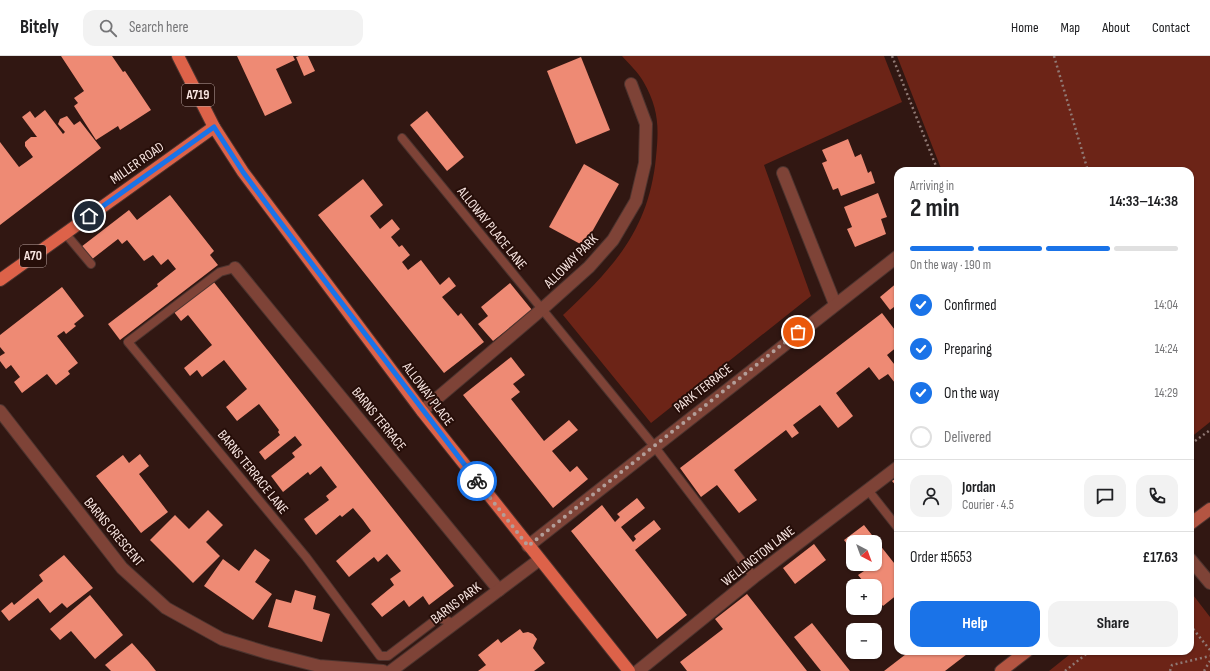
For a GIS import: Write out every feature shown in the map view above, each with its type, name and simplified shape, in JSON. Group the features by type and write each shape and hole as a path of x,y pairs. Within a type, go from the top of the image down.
{"main road":[{"name":"A719","path":"178,56 214,127"},
{"name":"MILLER ROAD","path":"0,280 65,232 214,127"},
{"name":"ALLOWAY PLACE","path":"214,127 243,172 422,411 539,560 629,671"}],"street":[{"name":"ALLOWAY PARK","path":"422,411 541,310 589,267 613,240 636,201 645,163 646,124 631,84"},
{"path":"783,173 834,304"},
{"name":"PARK TERRACE","path":"528,546 834,304 894,259"},
{"name":"BARNS TERRACE","path":"235,268 499,590"},
{"name":"BARNS CRESCENT","path":"0,411 122,568 166,608 222,639 319,666 348,670"},
{"name":"WELLINGTON LANE","path":"638,671 754,577 894,470"},
{"path":"1194,521 1210,509"},
{"name":"BARNS PARK","path":"391,671 454,622 539,560"},
{"path":"1194,564 1210,583"},
{"path":"1001,671 1022,655"},
{"path":"348,670 383,671"}],"lane":[{"name":"ALLOWAY PLACE LANE","path":"402,138 541,310 654,446 754,577"},
{"path":"65,232 91,264"},
{"name":"BARNS TERRACE LANE","path":"235,268 220,272 128,342 306,557 380,656 388,656 438,618 454,622"},
{"path":"868,490 894,523"}],"path":[{"path":"892,56 936,167"},
{"path":"1054,56 1087,167"},
{"path":"1194,442 1210,430"},
{"path":"1194,630 1210,650"},
{"path":"1065,671 1085,655"},
{"path":"1170,671 1172,665 1210,656"},
{"path":"1204,671 1210,661"}],"shaded area":[{"path":"622,56 884,56 902,102 764,165 811,296 651,423 563,315 598,280 626,245 646,206 652,183 656,157 657,136 657,118 655,109 641,78"},
{"path":"897,56 1210,56 1210,422 1194,435 1194,167 940,167"},
{"path":"1194,596 1210,617 1210,671 1049,671 1069,655 1194,655"}],"building":[{"path":"61,56 112,56 123,72 125,71 151,110 120,130 118,126 96,140 74,106 78,103 74,98 84,91"},
{"path":"237,56 293,56 295,60 276,69 292,103 265,116"},
{"path":"308,56 315,71 304,76 296,57"},
{"path":"581,57 610,130 576,144 547,71"},
{"path":"45,110 63,134 65,132 58,124 60,119 67,116 74,125 80,121 101,148 0,225 0,142 19,167 33,157 25,146 25,142 31,137 37,137 22,117 30,111 35,118"},
{"path":"427,111 464,157 447,171 410,125"},
{"path":"848,139 855,157 861,154 868,173 871,171 875,183 841,196 838,188 833,190 822,163 827,161 822,150"},
{"path":"584,164 619,184 584,246 549,227"},
{"path":"363,179 383,205 370,216 380,229 392,219 400,229 391,237 399,247 402,245 410,255 402,262 408,270 421,260 440,285 449,277 456,286 442,297 458,316 461,313 484,342 444,373 318,215"},
{"path":"878,193 887,217 881,219 886,234 855,247 847,229 852,227 844,207"},
{"path":"170,195 214,251 210,255 218,265 120,340 108,324 158,286 157,284 176,269 168,259 161,265 153,255 144,261 127,240 122,244 118,239 91,260 81,247 129,210 137,220"},
{"path":"213,281 454,586 429,605 423,596 409,607 404,600 382,617 371,604 394,585 390,579 401,571 387,554 378,562 374,557 349,577 336,561 371,531 363,520 353,508 342,517 340,515 316,535 304,519 329,500 326,496 337,487 321,466 310,475 308,472 283,492 271,476 295,457 292,453 302,445 295,436 265,460 259,452 280,435 278,432 279,430 259,404 237,421 226,407 247,389 224,360 202,377 197,370 190,376 184,368 212,345 188,315 181,321 174,312"},
{"path":"510,283 532,310 493,341 478,324 488,316 481,307"},
{"path":"894,285 894,307 890,310 880,297"},
{"path":"62,287 84,316 74,324 76,326 66,334 64,331 57,336 78,363 68,371 70,374 56,385 47,374 22,393 14,382 20,377 11,365 6,369 0,361 0,356 5,353 0,347 0,335"},
{"path":"882,313 894,329 894,349 887,355 894,364 894,382 888,374 879,380 869,367 836,393 853,416 846,422 838,428 820,405 793,425 799,433 792,438 786,430 734,470 757,500 739,513 717,485 701,497 680,468"},
{"path":"511,357 525,375 513,384 520,392 511,399 544,441 569,420 578,430 552,451 570,472 577,466 588,479 553,508 463,395"},
{"path":"140,454 149,466 139,474 168,512 141,533 96,476 123,455 129,463"},
{"path":"637,498 645,508 621,527 633,542 636,539 634,536 654,520 661,529 635,550 687,615 657,639 571,531 602,505 615,522 620,517 617,514"},
{"path":"208,510 223,525 206,542 220,556 193,583 150,540 175,515 189,529"},
{"path":"864,525 872,535 851,535"},
{"path":"814,544 826,560 795,584 783,568"},
{"path":"882,548 894,563 894,597 883,606 882,579 861,579 858,575 864,571 882,571"},
{"path":"255,549 270,560 255,582 272,594 253,620 204,586 223,559 239,571"},
{"path":"64,555 93,588 67,608 62,603 50,613 38,598 9,621 1,611 12,602 14,605 43,581 39,575"},
{"path":"295,590 316,596 313,609 330,614 322,642 268,627 276,599 291,603"},
{"path":"747,594 807,671 687,671 680,662 723,629 715,619"},
{"path":"90,595 123,635 95,659 71,631 60,640 50,629"},
{"path":"812,623 850,671 821,671 794,637"},
{"path":"520,629 523,633 528,632 533,634 537,639 533,648 545,663 534,671 478,671 486,665 478,655 498,639 501,643"},
{"path":"132,643 156,671 111,671 105,665"},
{"path":"905,655 966,655 945,671 884,671"}],"way so far":[{"path":"477,481 528,546 798,332"}],"route":[{"path":"89,216 214,127 243,172 274,214 422,411 477,481"}]}
